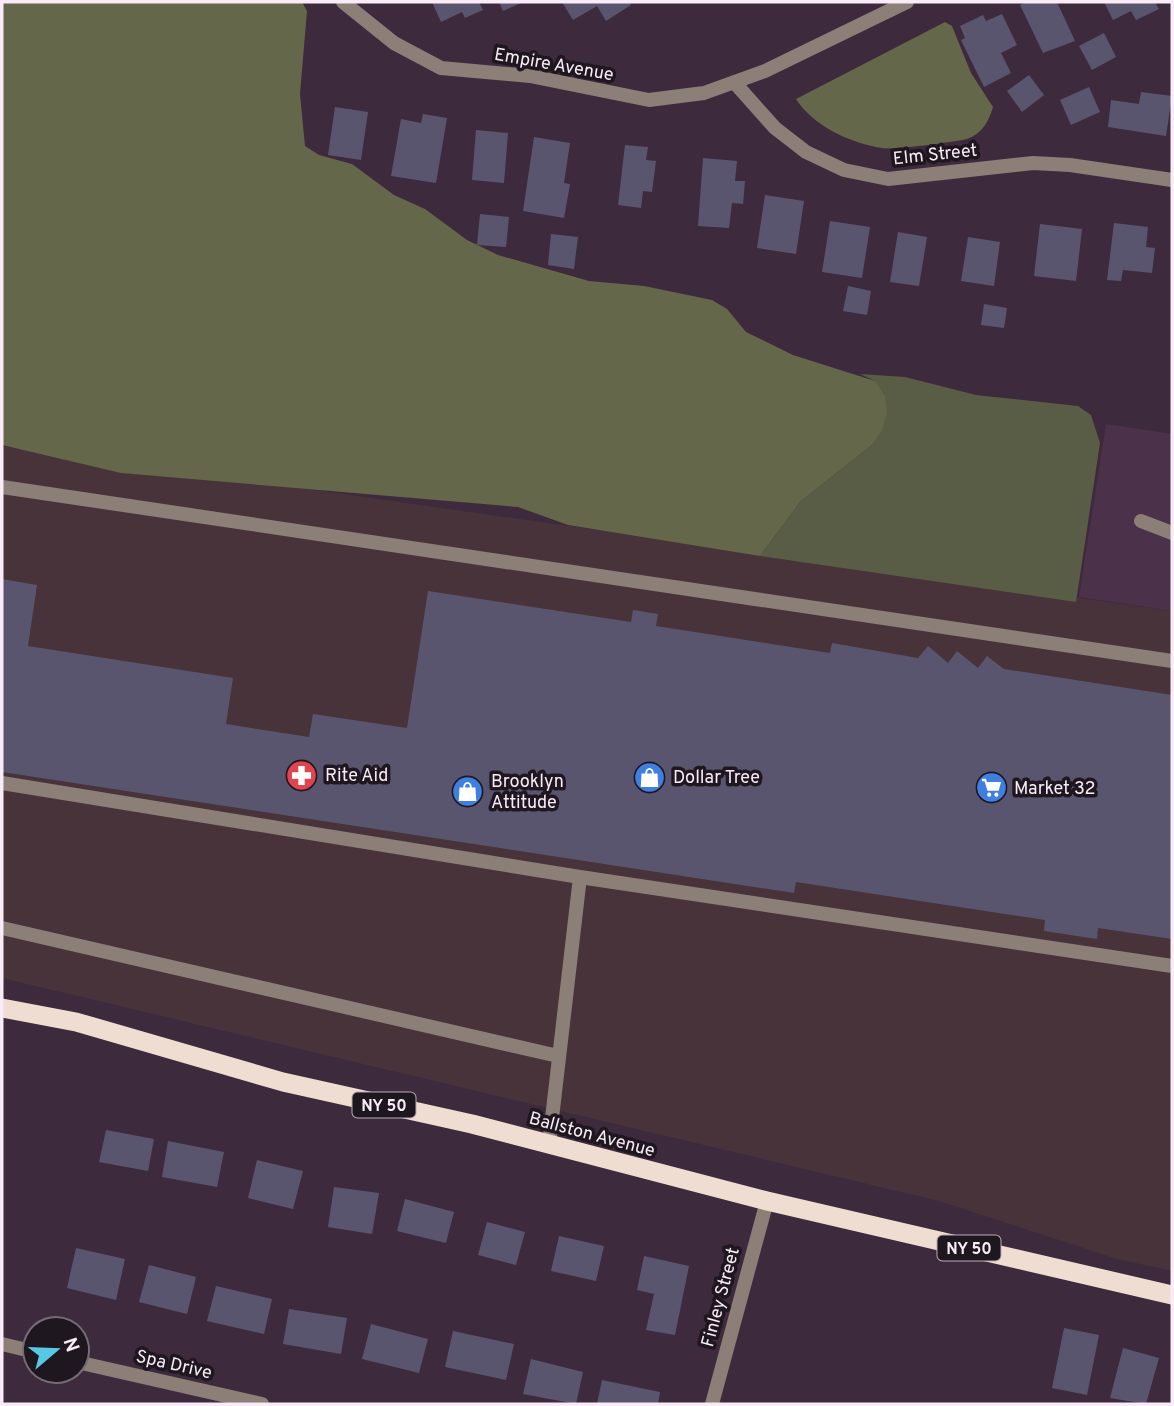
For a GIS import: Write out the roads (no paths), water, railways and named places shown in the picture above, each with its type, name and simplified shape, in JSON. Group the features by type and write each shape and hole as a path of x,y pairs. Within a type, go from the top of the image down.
{"highway":[{"name":"Ballston Avenue","path":"2,1007 76,1022 283,1082 550,1144 766,1201 1172,1295"}],"street":[{"name":"Empire Avenue","path":"343,2 394,43 441,68 530,76 649,100 704,93 765,71 907,2"},
{"name":"Elm Street","path":"734,82 775,128 806,152 844,170 888,179 1033,163 1070,164 1172,180"},
{"path":"2,487 1172,661"},
{"path":"1141,521 1172,533"},
{"path":"2,783 580,877 1172,966"},
{"path":"550,1144 580,877"},
{"path":"2,928 558,1056"},
{"name":"Finley Street","path":"712,1404 766,1201"},
{"path":"2,1344 21,1349"},
{"name":"Spa Drive","path":"91,1365 262,1404"}],"place":[{"name":"Rite Aid","path":"302,775"},
{"name":"Dollar Tree","path":"650,777"},
{"name":"Market 32","path":"991,788"},
{"name":"Brooklyn Attitude","path":"468,791"}]}
